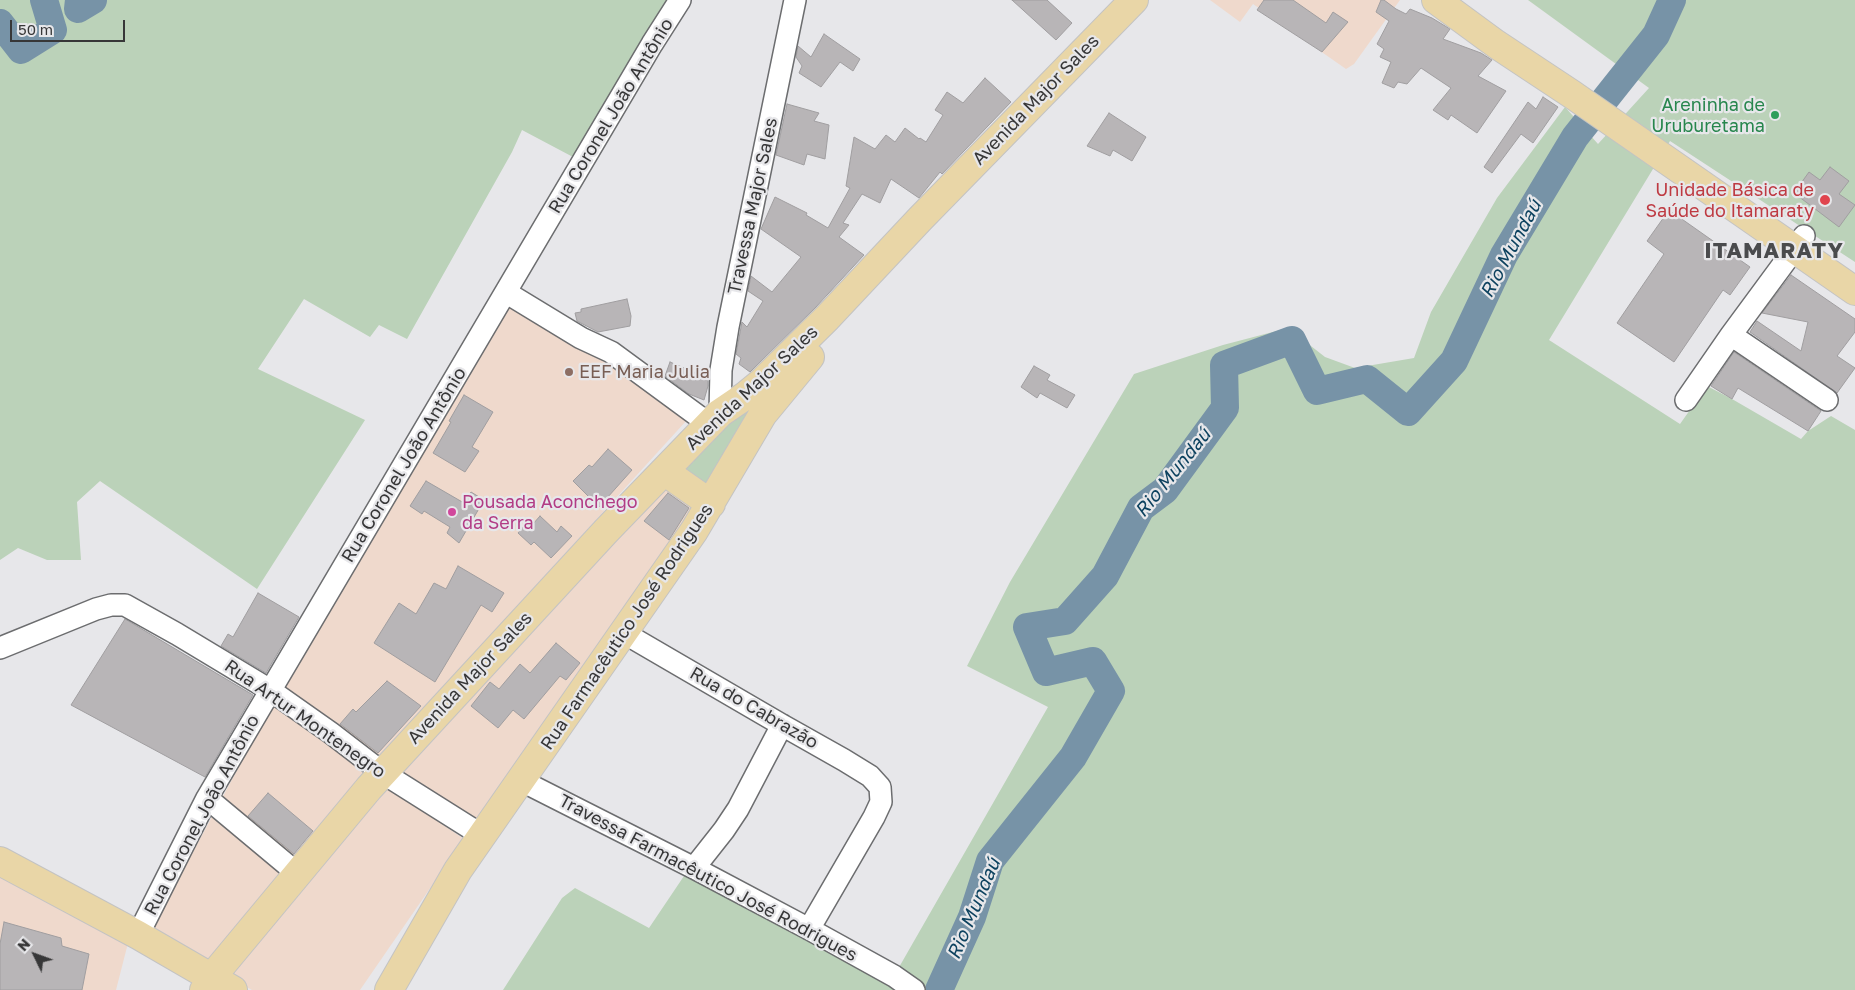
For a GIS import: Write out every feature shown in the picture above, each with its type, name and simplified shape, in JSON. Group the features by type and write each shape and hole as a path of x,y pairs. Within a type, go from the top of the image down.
{"main road":[{"name":"Avenida Major Sales","path":"893,259 1134,0"},
{"name":"Avenida Major Sales","path":"216,986 298,874 383,773 606,531 715,418 754,405 820,325 893,259 1155,0"},
{"path":"1436,0 1496,44 1578,88"},
{"path":"1466,0 1578,88 1799,243 1855,291"},
{"path":"1799,243 1855,271"},
{"name":"Rua Farmacêutico José Rodrigues","path":"389,990 458,870 522,781 711,504 754,405"},
{"path":"664,471 711,504"},
{"name":"Rua Farmacêutico José Rodrigues","path":"399,990 476,861 476,845"},
{"path":"0,862 138,934 216,986"}],"street":[{"name":"Rua Coronel João Antônio","path":"138,934 207,798 507,293 652,44 680,0"},
{"name":"Travessa Major Sales","path":"715,418 728,326 795,0"},
{"path":"1686,400 1799,243"},
{"path":"507,293 581,338 602,347 715,418"},
{"path":"1731,335 1827,400"},
{"name":"Rua Artur Montenegro","path":"0,648 96,609 111,605 125,605 270,690 331,733 476,845"},
{"name":"Rua do Cabrazão","path":"624,633 782,726 844,760 870,776 880,787 881,802 874,817 809,929"},
{"path":"694,868 738,809 782,726"},
{"name":"Travessa Farmacêutico José Rodrigues","path":"522,781 694,868 809,929 894,976 914,990"},
{"path":"207,798 298,874"}],"shaded area":[{"path":"1210,0 1400,0 1354,64 1346,69 1253,4 1240,22"},
{"path":"511,298 577,339 687,420 378,759 282,686"},
{"path":"666,484 693,509 477,823 398,773"},
{"path":"272,705 367,772 210,967 150,932"},
{"path":"383,784 464,839 360,990 252,990 225,975"},
{"path":"0,873 128,943 116,990 0,990"}],"green space":[{"path":"0,0 673,0 573,157 522,130 512,152 407,339 379,325 370,337 304,299 258,369 365,420 257,589 100,481 77,502 81,560 47,560 18,548 0,560"},
{"path":"1528,0 1855,0 1855,262 1670,141 1549,340 1680,424 1707,386 1801,439 1808,431 1831,416 1855,430 1855,990 503,990 562,898 575,888 649,928 684,876 689,865 894,976 1048,707 967,666 1010,582 1134,374 1223,345 1288,328 1325,357 1355,368 1414,358 1431,312 1497,198 1565,107 1598,144 1649,88"},
{"path":"745,411 749,415 705,488 683,471 735,415"}],"building":[{"path":"1012,0 1047,0 1072,23 1056,40"},
{"path":"1264,0 1293,0 1326,23 1333,12 1348,22 1322,52 1257,10"},
{"path":"1381,0 1406,14 1410,9 1432,18 1450,29 1443,39 1481,53 1492,60 1478,76 1506,91 1477,133 1451,115 1448,120 1433,110 1451,88 1421,68 1407,84 1398,82 1394,88 1382,83 1391,62 1380,57 1384,49 1377,44 1389,21 1376,12"},
{"path":"824,34 860,59 853,71 840,62 821,87 799,73 802,66 796,57 798,46 811,57"},
{"path":"985,78 1011,102 942,174 940,172 919,198 891,179 880,203 862,194 843,223 849,225 839,237 864,255 816,307 750,372 739,364 741,358 736,354 742,322 747,327 763,301 748,291 751,276 772,292 801,257 761,229 775,197 807,213 806,215 828,228 850,188 846,186 854,137 875,149 886,135 895,142 905,128 926,142 943,115 935,110 947,92 963,103"},
{"path":"1543,97 1558,107 1533,143 1521,134 1492,173 1484,167 1528,102 1536,109"},
{"path":"787,104 819,113 814,121 829,125 825,159 807,154 804,165 776,155"},
{"path":"1109,113 1146,137 1132,161 1113,150 1110,156 1087,146"},
{"name":"Unidade Básica de Saúde do Itamaraty","path":"1830,167 1849,181 1839,194 1855,205 1839,227 1794,193 1809,172 1820,180"},
{"path":"1669,210 1750,267 1730,295 1723,290 1674,362 1617,323 1664,254 1647,241"},
{"path":"1791,275 1855,319 1855,332 1837,356 1855,368 1837,393 1750,332 1757,321 1801,351 1808,322 1762,313"},
{"path":"627,299 631,316 630,326 598,332 577,321 575,313 581,312 581,309"},
{"path":"1734,352 1821,411 1808,431 1738,388 1732,399 1711,386"},
{"path":"670,362 708,378 704,400 689,394 665,376"},
{"path":"1034,366 1050,375 1047,380 1075,395 1067,408 1040,393 1037,398 1021,387"},
{"path":"464,395 493,412 472,447 479,451 465,472 433,453"},
{"path":"608,449 632,470 599,507 573,481 589,465 592,467"},
{"name":"Pousada Aconchego da Serra","path":"426,481 464,503 471,492 484,500 459,543 447,533 450,527 424,511 422,514 410,506"},
{"path":"668,493 689,508 669,540 644,521"},
{"path":"540,516 557,532 561,526 572,536 551,558 534,542 531,545 518,533 528,521 533,524"},
{"path":"458,566 504,593 492,612 481,605 435,682 374,643 399,603 416,614 434,583 446,589"},
{"path":"258,593 299,617 266,673 221,646 228,634 233,637"},
{"path":"125,619 253,695 205,777 71,705"},
{"path":"556,643 580,663 566,680 560,676 524,719 513,710 498,728 471,706 490,682 499,689 520,664 530,673"},
{"path":"387,681 421,706 378,753 340,724 353,709 356,712"},
{"path":"268,793 313,831 294,854 248,816"},
{"path":"4,922 61,938 62,946 89,954 82,990 0,990 0,944"}],"waterway":[{"path":"0,23 21,50 53,30 44,0"},
{"path":"79,0 78,9 93,0"},
{"name":"Rio Mundaú","path":"939,990 972,917 990,861 1073,757 1111,691 1093,661 1046,672 1027,627 1065,621 1105,576 1141,508 1165,490 1225,408 1224,365 1292,340 1317,391 1367,379 1408,412 1454,361 1504,255 1575,137 1656,35 1672,0"}],"place":[{"name":"Areninha de Uruburetama","path":"1775,115"},
{"name":"Unidade Básica de Saúde do Itamaraty","path":"1825,200"},
{"name":"EEF Maria Julia","path":"569,372"},
{"name":"Pousada Aconchego da Serra","path":"452,512"}],"district":[{"name":"ITAMARATY","path":"1774,251"}]}
